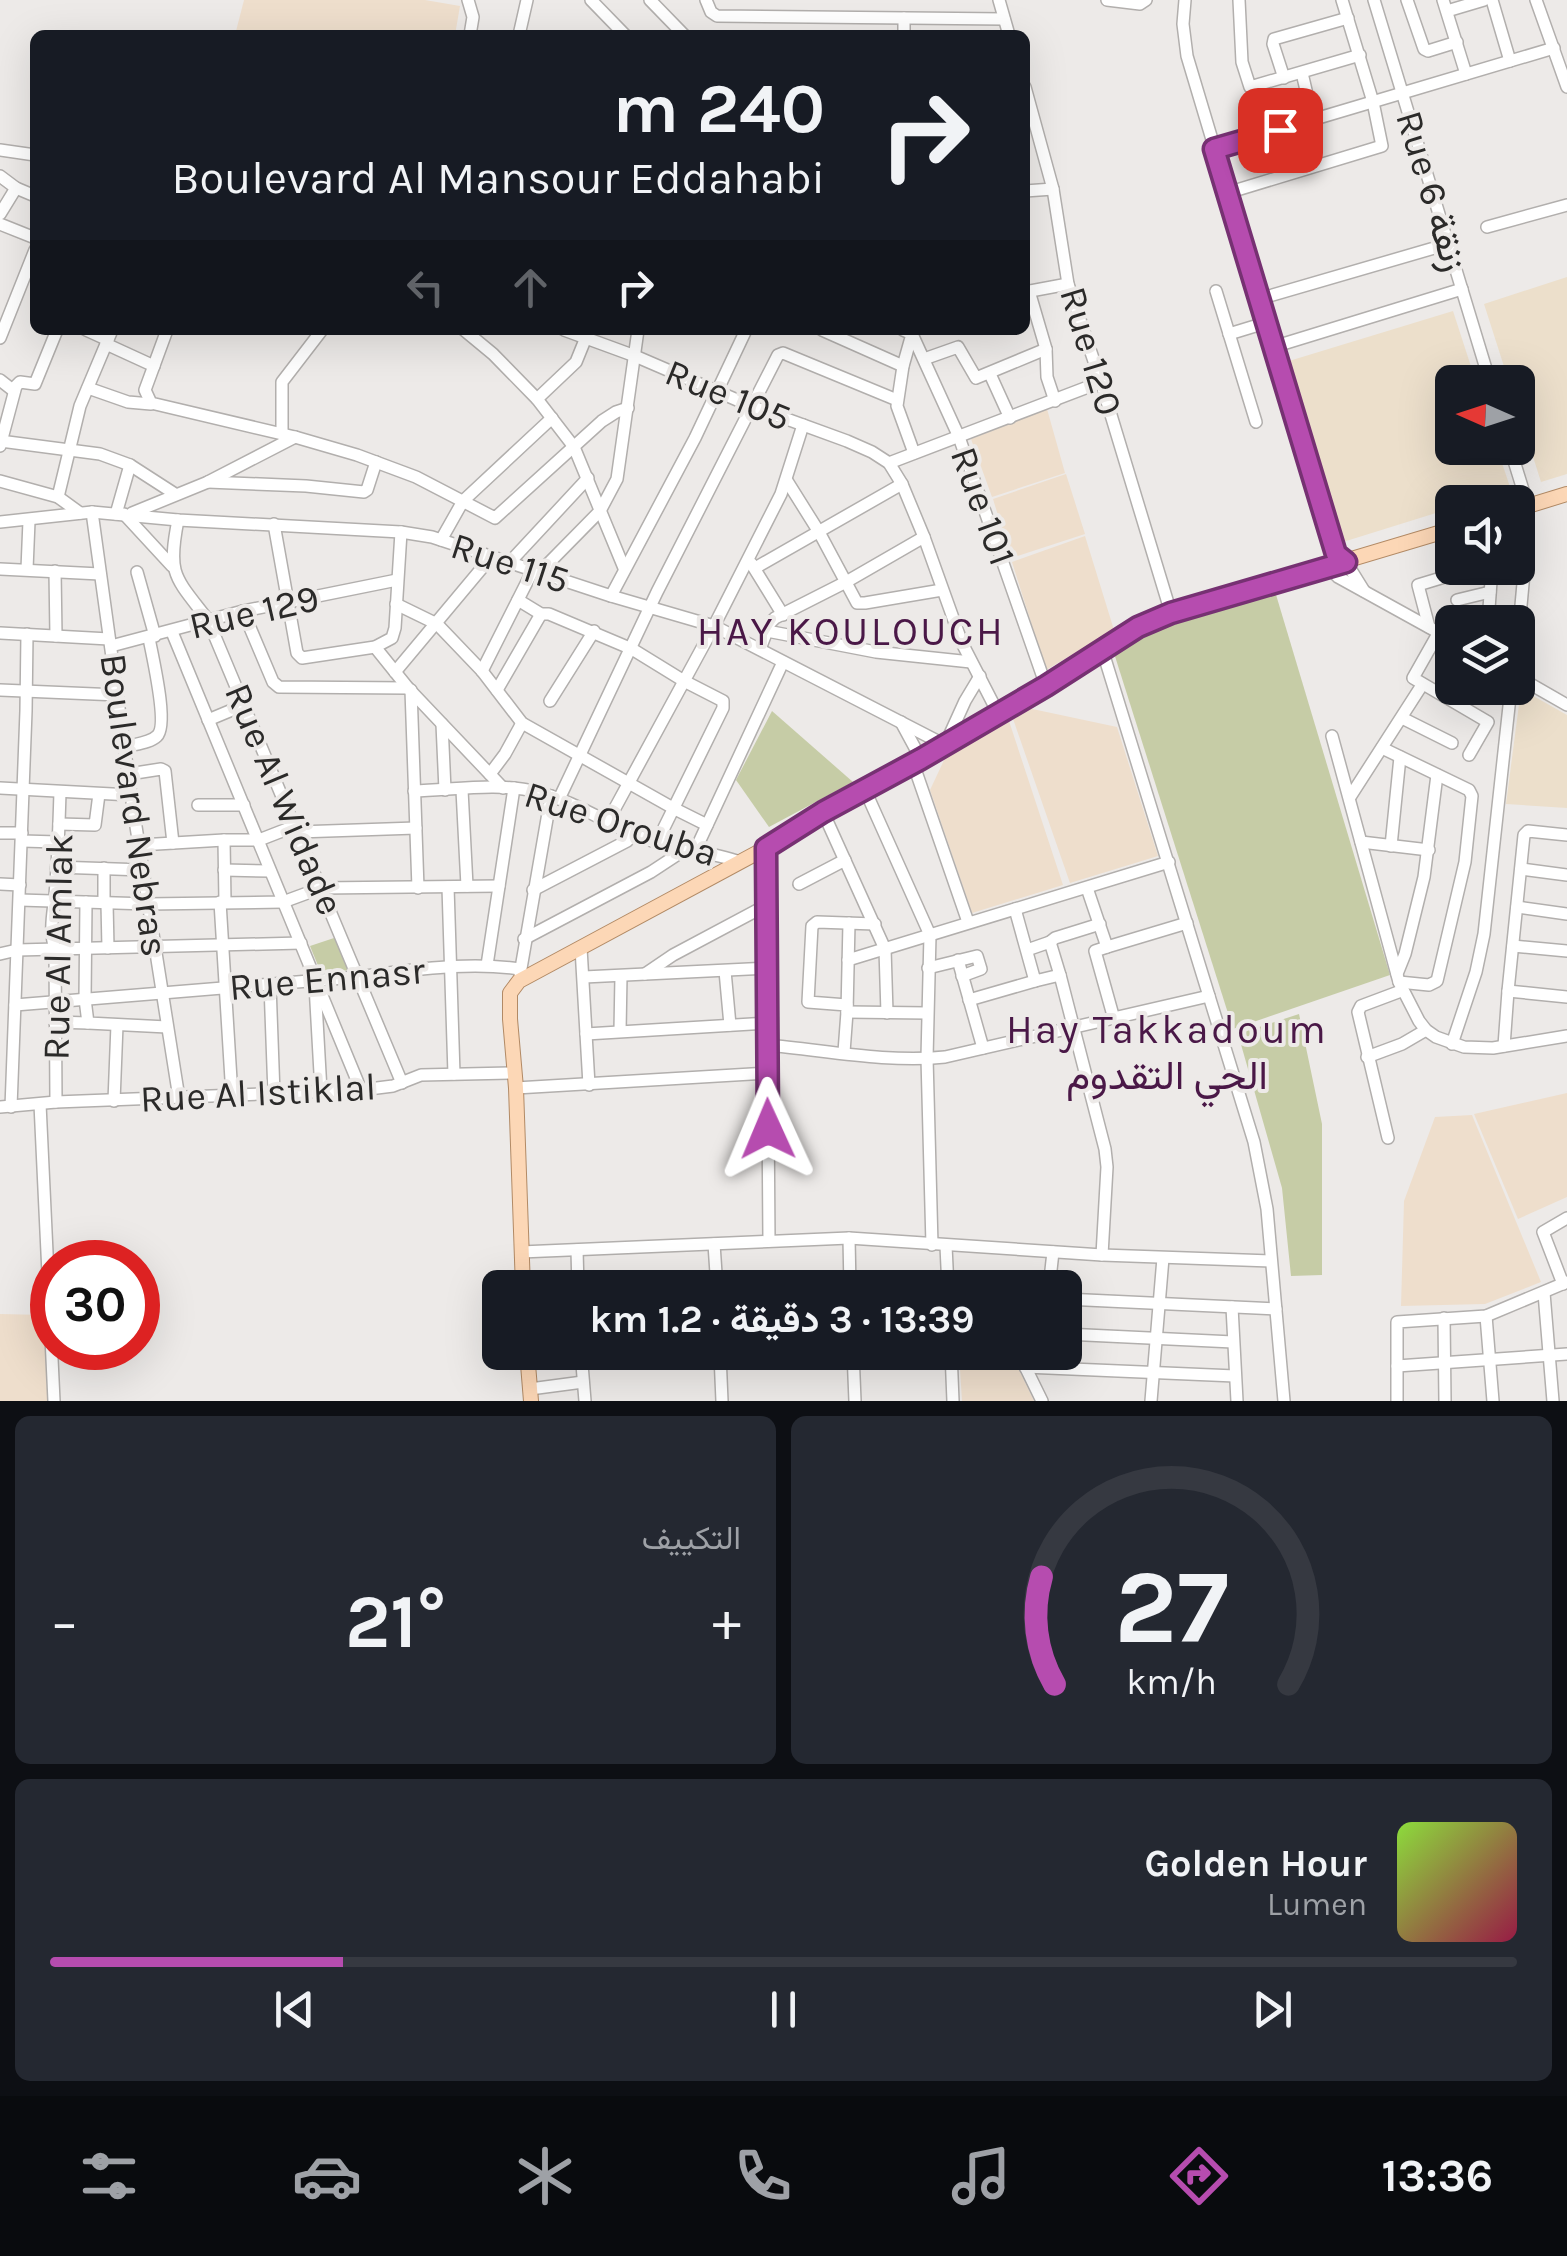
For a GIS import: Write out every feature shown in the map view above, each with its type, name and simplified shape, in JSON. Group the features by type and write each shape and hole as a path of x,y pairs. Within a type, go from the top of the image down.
{"main road":[{"path":"1535,503 1567,494"},
{"path":"522,1270 510,1018 510,992 520,975 581,948 766,848 1046,686 1138,627 1171,613 1435,534"},
{"path":"529,1370 530,1395"}],"street":[{"path":"468,0 473,17 471,30"},
{"path":"520,30 526,0"},
{"path":"590,0 620,30"},
{"path":"650,0 679,30"},
{"path":"706,0 711,12 719,16 1004,19"},
{"path":"999,0 1008,30"},
{"path":"1107,0 1140,4 1146,0"},
{"path":"1185,0 1185,48 1337,561 1338,577 1434,630"},
{"path":"1239,0 1240,46 1252,87 1360,55"},
{"path":"1227,193 1379,148 1383,143 1342,0"},
{"name":"Rue 6 زنقة","path":"1374,0 1485,365"},
{"path":"1407,0 1424,49 1457,42"},
{"path":"1466,74 1445,6 1483,0 1510,61"},
{"path":"1536,0 1567,87"},
{"path":"904,18 904,30"},
{"path":"1284,78 1274,39 1348,18"},
{"path":"1214,149 1554,48"},
{"path":"1302,73 1313,120"},
{"name":"Rue 120","path":"1030,106 1052,189 1068,284 1171,613"},
{"path":"0,150 30,154"},
{"path":"0,176 30,194"},
{"path":"0,214 16,188"},
{"path":"1030,191 1052,189"},
{"path":"1487,227 1567,205"},
{"path":"0,224 30,236"},
{"path":"1259,300 1448,244"},
{"path":"0,338 30,263"},
{"path":"1030,291 1068,284"},
{"path":"1273,347 1462,288"},
{"path":"1216,290 1256,422"},
{"path":"1030,301 1046,350 1047,376 1054,401"},
{"path":"1229,334 1266,322"},
{"path":"55,335 34,384 19,382 14,391 0,443 100,454 130,465 176,494"},
{"path":"151,404 145,390 165,335"},
{"path":"288,435 282,382 318,335"},
{"path":"470,335 536,399 574,446 624,568"},
{"path":"536,399 576,362 588,335"},
{"name":"Rue 105","path":"590,335 751,406 872,452 890,463"},
{"path":"482,671 537,571 600,512 617,478 637,335"},
{"path":"611,596 683,462 744,335"},
{"path":"833,335 903,366"},
{"path":"908,335 897,400 914,453"},
{"name":"Rue 101","path":"911,335 958,437 1046,686"},
{"path":"58,498 80,406 109,338 154,366"},
{"path":"924,359 958,347 974,378 1046,350"},
{"path":"520,975 524,939 555,797 580,755 778,355 783,353 897,400"},
{"path":"990,374 1010,418"},
{"path":"0,380 14,391"},
{"path":"998,713 958,635 924,537 890,463 1101,382"},
{"path":"88,388 128,402 288,435 376,462 416,477 493,518 611,415 628,408"},
{"path":"441,540 463,501 552,418"},
{"path":"608,821 787,481 803,425"},
{"path":"130,465 122,514 208,482 288,435"},
{"path":"208,482 364,492 376,462"},
{"path":"510,562 588,478"},
{"name":"Rue 115","path":"0,481 58,498 86,512 402,532 441,540 714,626 945,745"},
{"path":"787,481 856,602 942,590"},
{"path":"755,568 902,484"},
{"path":"0,522 86,512"},
{"name":"Boulevard Nebras","path":"86,512 100,574 179,1098"},
{"name":"Rue Al Widade","path":"122,514 172,566 208,620 402,1082"},
{"path":"27,569 28,520"},
{"path":"172,566 178,520"},
{"path":"274,524 296,654 300,658 375,647 392,638 402,532"},
{"path":"760,649 772,620 924,537"},
{"path":"395,672 492,556"},
{"path":"747,556 783,615"},
{"path":"0,569 100,574"},
{"path":"55,571 56,636"},
{"path":"126,747 154,739 161,730 152,637 138,572"},
{"name":"Rue 129","path":"0,632 110,643 152,637 243,611 397,580"},
{"path":"1435,580 1418,585 1434,630 1413,677 1488,722 1469,755"},
{"path":"1489,605 1491,585"},
{"path":"1456,600 1490,592"},
{"path":"518,600 542,614 632,649 722,700 724,708 658,842"},
{"path":"396,604 437,624 482,671 522,723 708,824"},
{"path":"243,611 273,682 279,687 410,689"},
{"path":"497,690 542,614"},
{"path":"172,632 362,1090"},
{"path":"550,702 594,632"},
{"path":"767,632 849,648 972,662"},
{"path":"5,1107 20,900 27,634"},
{"path":"375,647 442,724 490,774 509,788 486,965"},
{"path":"1102,650 1254,1142 1266,1196 1284,1401"},
{"path":"524,939 690,850 708,824 783,662"},
{"path":"945,745 980,676"},
{"path":"1350,797 1422,685"},
{"path":"1535,686 1567,704"},
{"path":"410,689 418,888"},
{"path":"0,690 118,695"},
{"path":"208,720 244,705"},
{"path":"1452,1044 1484,934 1510,705"},
{"path":"1402,718 1452,743"},
{"path":"901,722 968,922"},
{"path":"490,774 522,723"},
{"path":"442,724 445,790"},
{"path":"1332,736 1399,982 1426,1030 1452,1044 1479,1048 1567,1036"},
{"path":"1382,748 1472,792 1465,862 1437,980 1428,985 1399,982 1359,1009 1388,1138"},
{"path":"1391,846 1400,758"},
{"path":"129,774 165,771 174,843"},
{"path":"1399,982 1429,850 1437,775"},
{"path":"0,788 132,795"},
{"name":"Rue Orouba","path":"414,790 509,788 555,797 634,834 740,862"},
{"path":"462,790 466,886"},
{"path":"865,790 930,935 927,1013 932,1244"},
{"name":"Rue Al Amlak","path":"56,1102 51,938 60,792"},
{"path":"59,824 95,825 99,794"},
{"path":"198,804 244,805"},
{"path":"823,812 885,949 886,1013"},
{"path":"140,845 258,840 296,829 416,828"},
{"path":"0,832 58,842"},
{"path":"1504,1046 1525,832 1567,836"},
{"path":"534,890 634,834"},
{"path":"224,840 224,988 232,1096"},
{"path":"1360,842 1429,850"},
{"path":"766,848 769,1242"},
{"path":"800,884 845,860"},
{"path":"848,960 1169,862"},
{"path":"56,867 144,870"},
{"path":"104,868 108,948"},
{"path":"1521,869 1567,874"},
{"path":"224,870 270,871"},
{"path":"0,884 20,885"},
{"path":"20,900 148,904 283,902 321,888 499,886"},
{"path":"448,887 454,1074"},
{"path":"1087,888 1114,1019"},
{"path":"86,902 88,1023"},
{"path":"645,974 768,905"},
{"path":"1517,908 1567,914"},
{"path":"1015,910 1035,981"},
{"path":"844,1052 848,923"},
{"path":"875,924 813,924 808,1001 886,1013 927,1013"},
{"path":"1101,949 1188,924"},
{"path":"1027,950 1094,926"},
{"path":"1050,942 1105,1150 1102,1255"},
{"path":"0,954 17,950 301,943"},
{"path":"1512,946 1567,951"},
{"path":"581,948 590,1085"},
{"path":"928,968 976,956 981,968 962,976"},
{"path":"958,960 983,1048"},
{"name":"Rue Ennasr","path":"14,1005 451,967 486,965 520,975"},
{"path":"584,977 767,968"},
{"path":"725,971 730,1026"},
{"path":"969,1000 1060,975"},
{"path":"620,1032 621,976"},
{"path":"316,981 320,1092"},
{"path":"270,985 274,1094"},
{"path":"1508,992 1567,997"},
{"path":"767,1045 928,1058 1209,996"},
{"path":"55,1022 168,1027"},
{"path":"586,1034 766,1024"},
{"path":"114,1101 117,1025"},
{"path":"1367,1057 1426,1030"},
{"name":"Rue Al Istiklal","path":"5,1107 362,1090 393,1086 421,1075 590,1085 767,1073"},
{"path":"40,1104 54,1401"},
{"path":"1397,1401 1397,1322 1486,1316 1565,1283 1543,1232 1567,1218"},
{"path":"522,1252 849,1238 1102,1255 1271,1261"},
{"path":"849,1238 850,1270"},
{"path":"714,1244 716,1270"},
{"path":"946,1246 947,1270"},
{"path":"577,1250 578,1270"},
{"path":"1052,1270 1054,1252"},
{"path":"1151,1401 1163,1258"},
{"path":"1544,1293 1553,1401 1567,1400"},
{"path":"1082,1300 1276,1308"},
{"path":"1232,1307 1236,1401"},
{"path":"1486,1316 1493,1401"},
{"path":"1444,1318 1444,1401"},
{"path":"1082,1335 1233,1342"},
{"path":"1397,1366 1567,1354"},
{"path":"582,1370 585,1401"},
{"path":"721,1370 722,1401"},
{"path":"854,1370 855,1401"},
{"path":"952,1370 954,1401"},
{"path":"1026,1370 1042,1401"},
{"path":"1082,1370 1235,1376"},
{"path":"530,1395 583,1382"}],"shaded area":[{"path":"244,0 425,0 460,6 456,30 236,30"},
{"path":"1567,277 1567,474 1541,482 1535,463 1535,365 1504,365 1484,304"},
{"path":"1453,311 1470,365 1435,365 1435,465 1503,465 1509,485 1435,485 1435,513 1343,542 1289,361"},
{"path":"1047,409 1065,473 992,497 971,439"},
{"path":"1066,474 1085,534 1011,558 993,499"},
{"path":"1085,536 1114,630 1046,670 1012,562"},
{"path":"1535,697 1567,715 1567,808 1506,804 1519,705 1535,705"},
{"path":"1023,707 1117,727 1158,856 1070,883 1011,713"},
{"path":"1008,718 1063,885 972,913 930,790 945,758"},
{"path":"1567,1093 1567,1197 1518,1219 1474,1114"},
{"path":"1472,1115 1541,1282 1485,1304 1401,1306 1404,1201 1435,1117"},
{"path":"0,1314 30,1315 30,1370 48,1370 50,1401 0,1401"},
{"path":"960,1370 1019,1370 1034,1401 962,1401"}],"green space":[{"path":"1274,588 1390,975 1233,1029 1113,650 1140,629"},
{"path":"772,711 853,782 769,827 736,780"},
{"path":"337,937 351,970 321,973 310,946"},
{"path":"1299,1014 1322,1124 1322,1275 1291,1276 1282,1188 1238,1034"}],"district":[{"name":"HAY KOULOUCH","path":"851,631"},
{"name":"Hay Takkadoum الحي التقدوم","path":"1167,1052"}],"route":[{"path":"768,1129 766,848 1046,686 1138,627 1171,613 1346,562 1336,554 1214,149 1280,130"}]}
